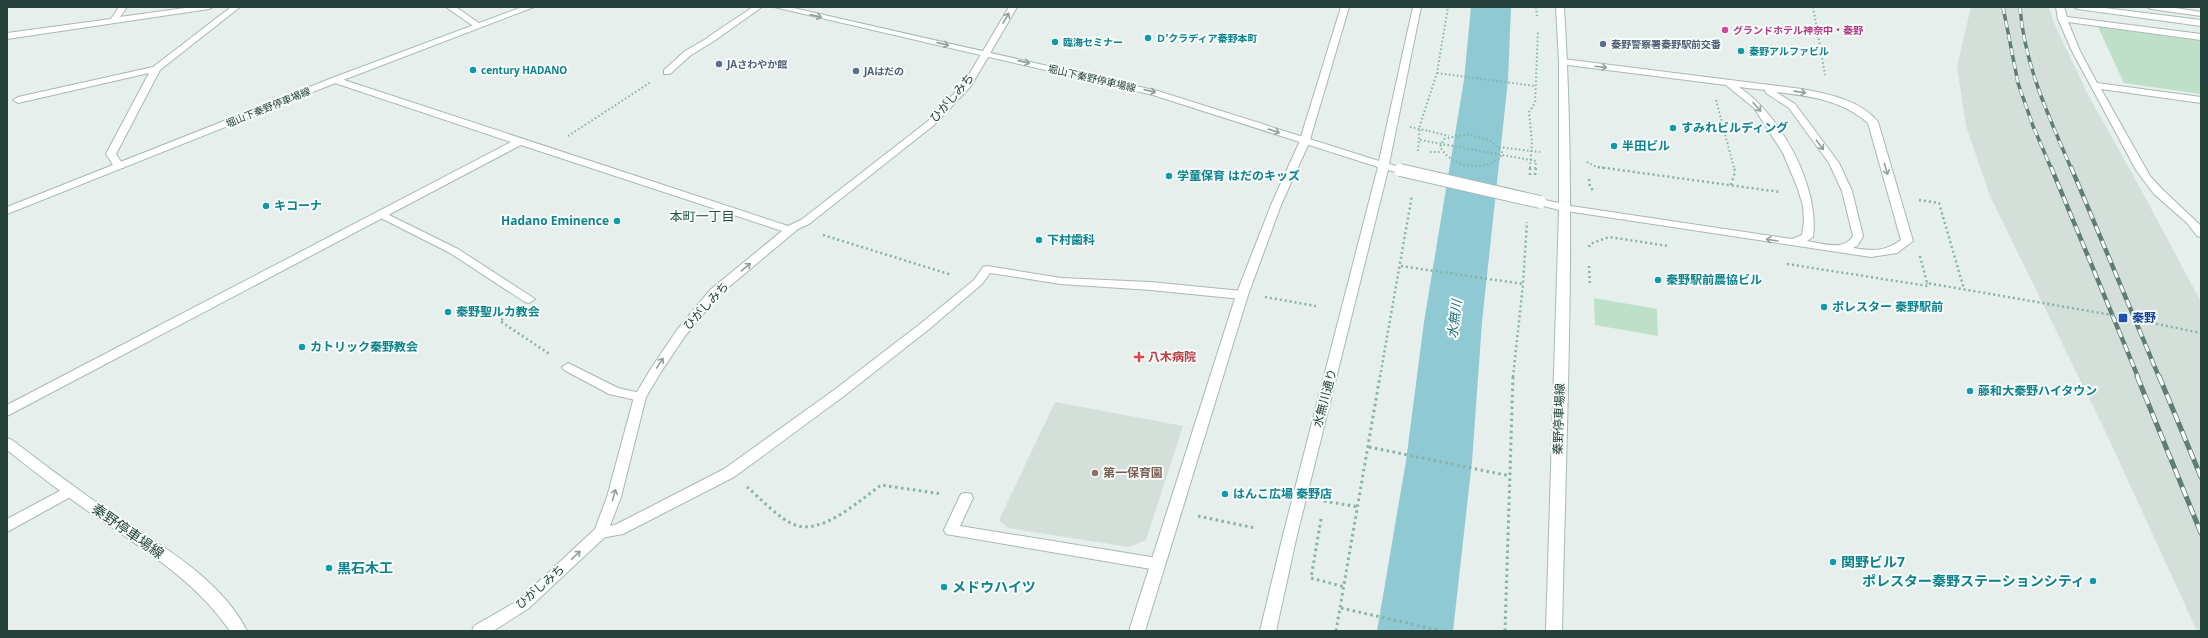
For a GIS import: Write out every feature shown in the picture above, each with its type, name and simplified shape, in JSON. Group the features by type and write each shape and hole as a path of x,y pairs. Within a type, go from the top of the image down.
{"street":[{"path":"114,20 123,7"},
{"path":"7,36 209,7"},
{"path":"119,166 111,154 156,69 236,7"},
{"path":"450,7 480,26"},
{"name":"堀山下秦野停車場線","path":"7,211 335,80 530,7"},
{"path":"667,72 688,53 758,7"},
{"name":"堀山下秦野停車場線","path":"778,7 1155,92 1198,104 1304,143 1383,166 1564,208"},
{"name":"ひがしみち","path":"480,631 524,604 601,532 614,497 640,397 681,333 714,293 791,228 806,222 931,123 968,84 1013,7"},
{"path":"1137,631 1242,295 1276,205 1304,143 1345,7"},
{"name":"水無川通り","path":"1268,631 1290,536 1383,166 1417,7"},
{"name":"秦野停車場線","path":"1554,631 1564,208 1563,62 1560,7"},
{"path":"2060,7 2062,19 2094,85 2138,164 2151,184 2173,208 2195,225 2201,234"},
{"path":"2078,7 2201,23"},
{"path":"2151,7 2201,14"},
{"path":"2062,19 2201,37"},
{"path":"1563,62 1830,97 1862,111 1873,122 1907,241 1893,251 1871,254 1564,208"},
{"path":"18,100 156,69"},
{"path":"335,80 518,142 791,228"},
{"path":"1727,83 1748,97 1760,109 1795,168 1802,184 1807,202 1809,229 1806,237 1791,243"},
{"path":"2094,85 2201,100"},
{"path":"1764,88 1792,106 1841,175 1858,236 1854,243 1841,250"},
{"path":"7,411 518,142"},
{"path":"381,214 454,251 529,299"},
{"path":"601,532 618,530 729,473 839,394 978,282 987,269 1061,281 1150,286 1242,295"},
{"path":"568,366 614,391 640,397"},
{"name":"秦野停車場線","path":"7,442 69,491 190,574 231,618 239,631"},
{"path":"7,526 69,491"},
{"path":"966,498 951,530 1157,564"}],"path":[{"path":"1418,156 1420,125 1437,73 1448,7"},
{"path":"1536,7 1538,18"},
{"path":"1813,7 1825,79"},
{"path":"1828,7 1841,7"},
{"path":"1530,176 1532,142 1529,112 1535,103 1538,24"},
{"path":"546,150 667,72"},
{"path":"1437,73 1535,86"},
{"path":"1715,97 1735,172 1731,185"},
{"path":"1410,126 1449,136 1476,136 1486,138 1499,147 1502,152 1497,161 1482,166 1462,164 1454,161 1442,152 1441,143 1449,136"},
{"path":"1420,140 1536,161 1535,175"},
{"path":"1499,147 1540,152"},
{"path":"1587,155 1588,168"},
{"path":"1587,162 1598,167 1786,193"},
{"path":"1589,175 1590,187 1600,196"},
{"path":"1336,631 1401,266 1413,187"},
{"path":"1914,200 1939,203 1964,289"},
{"path":"1505,631 1513,363 1523,284 1527,215"},
{"path":"791,228 978,282"},
{"path":"1588,250 1590,244 1609,237 1676,247"},
{"path":"1779,263 1928,286 1922,264"},
{"path":"1589,264 1590,286"},
{"path":"1401,266 1523,284"},
{"path":"1927,283 2201,332"},
{"path":"1242,295 1261,296 1316,306"},
{"path":"529,299 500,321 568,366"},
{"path":"1369,447 1510,476"},
{"path":"729,473 795,525 808,527 823,524 834,518 881,485 966,498"},
{"path":"1324,500 1358,507"},
{"path":"1174,511 1255,528"},
{"path":"1317,541 1311,578 1344,587"},
{"path":"1341,608 1442,631"}],"shaded area":[{"path":"1971,7 2049,7 2053,21 2087,93 2201,302 2201,631 2197,631 2108,437 1990,196 1966,126 1957,66"},
{"name":"第一保育園","path":"1055,402 1183,426 1146,540 1129,547 1008,528 999,520"}],"green space":[{"path":"2098,27 2201,41 2201,94 2124,83"},
{"path":"1594,298 1657,309 1658,336 1595,325"}],"waterway":[{"name":"水無川","path":"1415,631 1439,461 1453,322 1486,80 1491,7"}],"railway":[{"path":"2003,7 2018,83 2033,126 2051,168"},
{"path":"2020,7 2022,28 2032,70 2046,110 2071,168"},
{"path":"2051,167 2138,377"},
{"path":"2071,167 2159,377"},
{"path":"2137,376 2201,533"},
{"path":"2159,376 2201,477"}],"place":[{"name":"グランドホテル神奈中・秦野","path":"1725,30"},
{"name":"Ｄ’クラディア秦野本町","path":"1148,38"},
{"name":"臨海セミナー","path":"1055,42"},
{"name":"秦野警察署秦野駅前交番","path":"1603,44"},
{"name":"秦野アルファビル","path":"1741,51"},
{"name":"JAさわやか館","path":"719,64"},
{"name":"century HADANO","path":"473,70"},
{"name":"JAはだの","path":"856,71"},
{"name":"すみれビルディング","path":"1673,128"},
{"name":"半田ビル","path":"1614,146"},
{"name":"学童保育 はだのキッズ","path":"1169,176"},
{"name":"キコーナ","path":"266,206"},
{"name":"Hadano Eminence","path":"617,221"},
{"name":"下村歯科","path":"1039,240"},
{"name":"秦野駅前農協ビル","path":"1658,280"},
{"name":"ポレスター 秦野駅前","path":"1824,307"},
{"name":"秦野聖ルカ教会","path":"448,312"},
{"name":"秦野","path":"2123,318"},
{"name":"カトリック秦野教会","path":"302,347"},
{"name":"八木病院","path":"1139,357"},
{"name":"藤和大秦野ハイタウン","path":"1970,391"},
{"name":"第一保育園","path":"1095,473"},
{"name":"はんこ広場 秦野店","path":"1225,494"},
{"name":"関野ビル7","path":"1833,562"},
{"name":"黒石木工","path":"329,568"},
{"name":"ポレスター秦野ステーションシティ","path":"2093,581"},
{"name":"メドウハイツ","path":"944,587"}],"district":[{"name":"本町一丁目","path":"702,216"}]}
